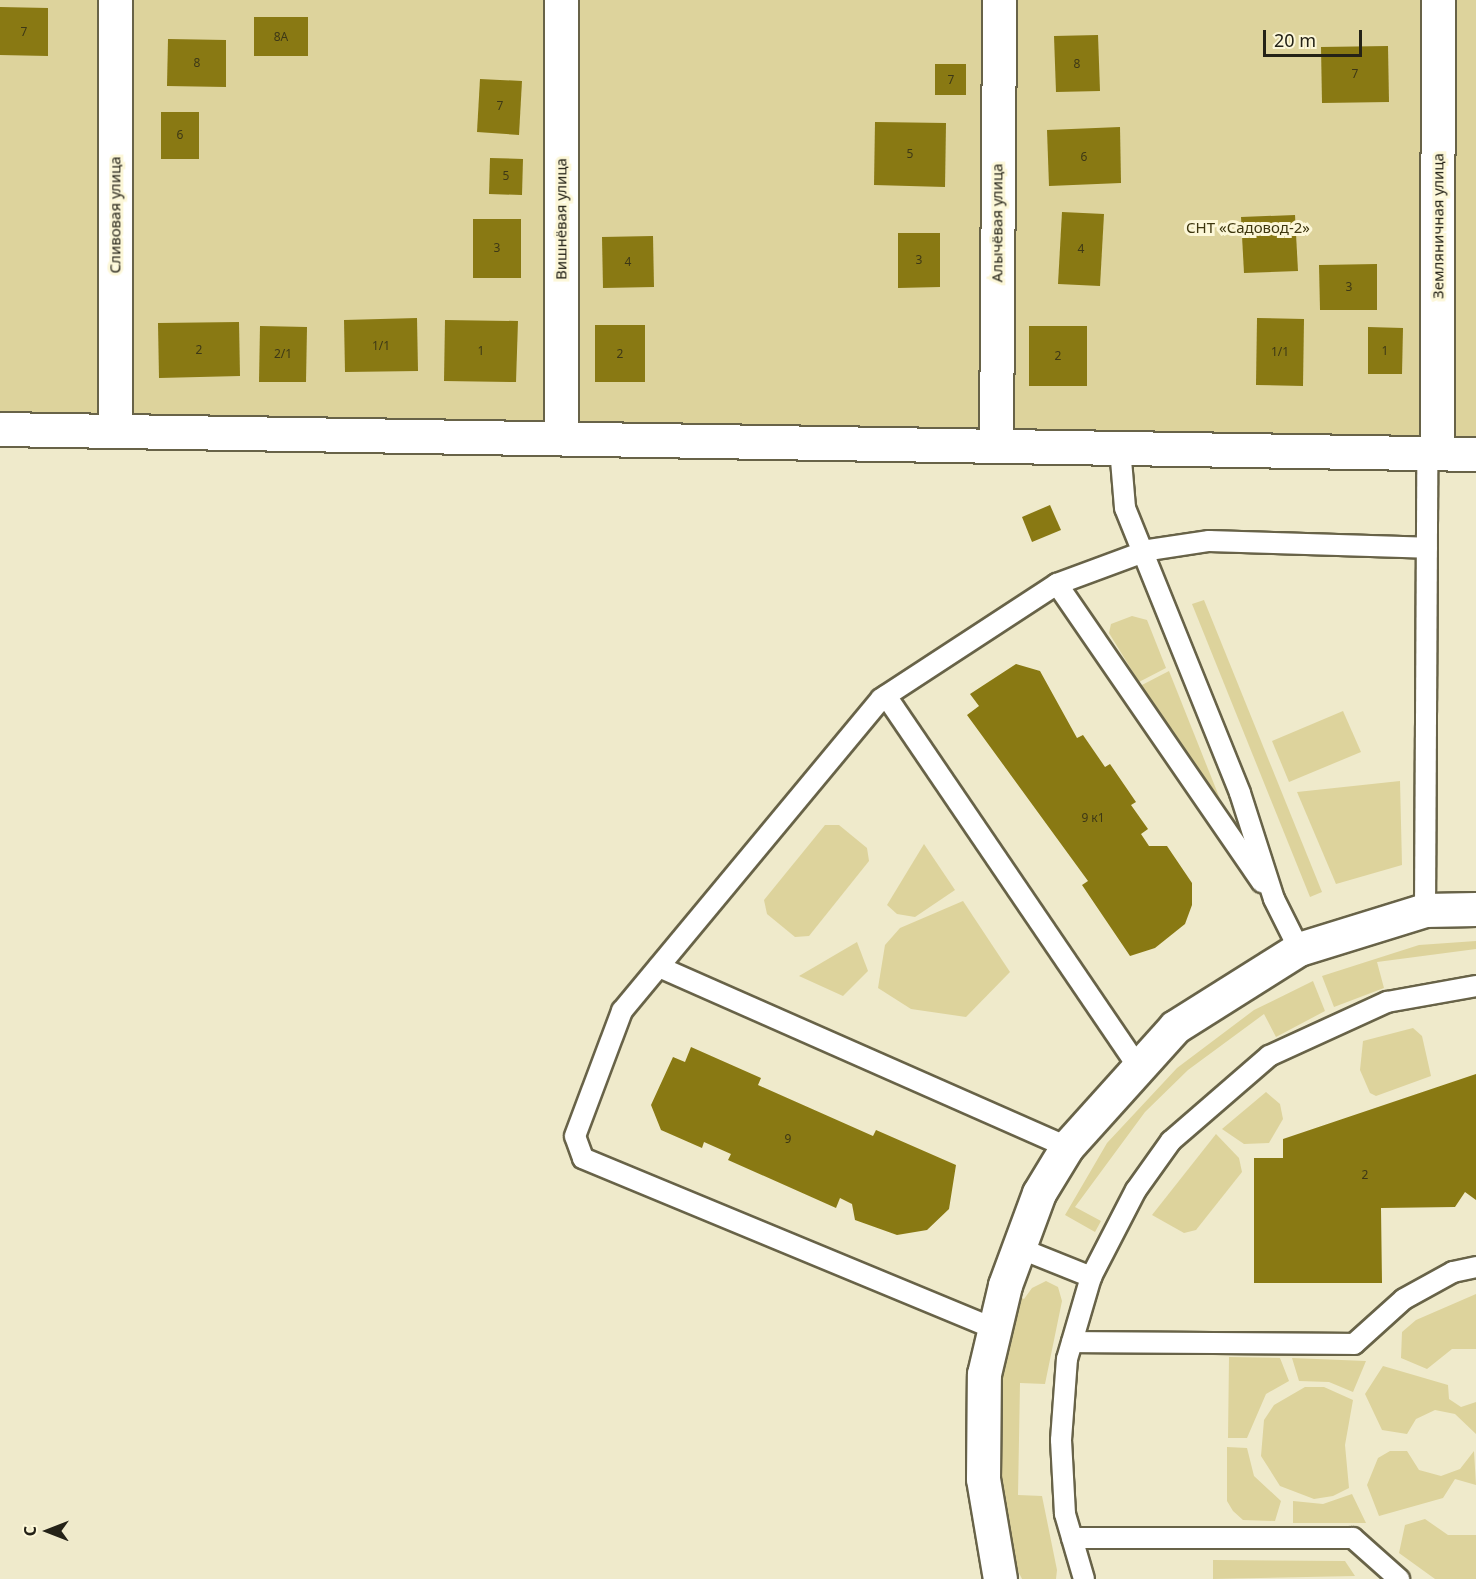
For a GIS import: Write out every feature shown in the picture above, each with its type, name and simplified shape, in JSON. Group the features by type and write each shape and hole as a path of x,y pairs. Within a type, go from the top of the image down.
{"street":[{"name":"Сливовая улица","path":"115,0 116,430"},
{"name":"Вишнёвая улица","path":"561,0 561,437"},
{"name":"Алычёвая улица","path":"996,446 999,0"},
{"name":"Земляничная улица","path":"1432,453 1438,0"},
{"path":"0,429 1476,454"},
{"path":"1000,1579 983,1479 984,1374 1019,1248 1039,1193 1066,1147 1137,1066 1175,1027 1299,949 1425,910 1476,909"}],"lane":[{"path":"1120,448 1120,493 1240,793 1274,899"},
{"path":"1425,910 1426,548 1432,453"},
{"path":"995,1329 583,1158 575,1136 622,1011 886,696 1057,584 1143,552 1209,541 1426,548"},
{"path":"1057,584 1274,899 1299,949"},
{"path":"886,696 1137,1066"},
{"path":"659,967 1066,1147"},
{"path":"1084,1579 1065,1514 1061,1440 1072,1342 1091,1277 1136,1190 1171,1141 1269,1056 1387,1002 1476,986"},
{"path":"1019,1248 1091,1277"},
{"path":"1072,1342 1354,1344 1404,1299 1453,1272 1476,1267"},
{"path":"1072,1538 1353,1538 1399,1579"}],"green space":[{"name":"СНТ «Садовод-2»","path":"0,0 1476,0 1476,459 0,444"},
{"path":"1204,600 1322,892 1310,897 1192,604"},
{"path":"1132,616 1147,620 1166,668 1139,682 1109,633 1111,624"},
{"path":"1169,671 1220,799 1140,686"},
{"path":"1343,711 1361,752 1289,782 1272,741"},
{"path":"1400,781 1402,865 1336,884 1297,792"},
{"path":"825,825 839,825 867,848 869,861 809,936 795,937 767,914 764,900"},
{"path":"924,844 955,890 915,917 897,914 887,905"},
{"path":"963,901 1010,972 966,1017 911,1009 878,988 885,945 900,928"},
{"path":"1476,941 1476,949 1377,962 1384,988 1334,1007 1322,976 1419,945"},
{"path":"857,942 868,971 843,996 799,976"},
{"path":"1313,981 1325,1011 1276,1037 1264,1014 1188,1070 1145,1112 1075,1207 1101,1221 1095,1232 1065,1215 1107,1143 1177,1068 1254,1010"},
{"path":"1413,1028 1422,1036 1431,1076 1376,1096 1370,1093 1360,1070 1363,1041"},
{"path":"1266,1092 1280,1104 1283,1119 1269,1143 1244,1144 1222,1129"},
{"path":"1216,1134 1239,1158 1242,1172 1196,1230 1184,1233 1152,1215"},
{"path":"1046,1281 1058,1287 1062,1301 1045,1384 1020,1383 1018,1495 1042,1496 1057,1570 1056,1579 1022,1579 1018,1571 1012,1572 999,1517 997,1383 1017,1296 1024,1299 1032,1288"},
{"path":"1476,1294 1476,1349 1452,1349 1427,1369 1401,1358 1402,1332 1416,1320"},
{"path":"1229,1357 1280,1358 1289,1381 1266,1394 1247,1438 1228,1438"},
{"path":"1292,1358 1366,1361 1353,1392 1329,1382 1299,1381"},
{"path":"1383,1366 1448,1385 1449,1399 1461,1407 1476,1402 1476,1434 1455,1414 1435,1410 1416,1419 1407,1434 1382,1430 1365,1394"},
{"path":"1305,1387 1324,1387 1353,1400 1345,1445 1349,1488 1333,1496 1314,1499 1280,1486 1261,1456 1264,1420 1274,1405"},
{"path":"1227,1447 1247,1448 1254,1476 1281,1501 1275,1521 1243,1520 1233,1511 1227,1501"},
{"path":"1390,1451 1407,1451 1419,1470 1441,1476 1460,1469 1474,1451 1476,1485 1455,1479 1443,1498 1379,1516 1367,1485 1378,1458"},
{"path":"1352,1494 1366,1523 1293,1523 1293,1501 1323,1504"},
{"path":"1425,1519 1448,1535 1476,1535 1476,1579 1435,1579 1399,1553 1405,1525"},
{"path":"1213,1560 1345,1561 1355,1576 1213,1579"}],"building":[{"path":"0,7 48,8 48,56 0,55"},
{"path":"254,17 308,17 308,56 254,56"},
{"path":"1098,35 1100,91 1056,92 1054,36"},
{"path":"168,39 226,40 226,87 167,86"},
{"path":"1388,46 1389,102 1322,103 1321,47"},
{"path":"935,64 966,64 966,95 935,95"},
{"path":"480,79 522,81 519,135 477,132"},
{"path":"161,112 199,112 199,159 161,159"},
{"path":"875,122 946,123 945,187 874,185"},
{"path":"1120,127 1121,183 1049,186 1047,130"},
{"path":"490,158 523,159 522,195 489,194"},
{"path":"1062,212 1104,214 1100,286 1058,284"},
{"path":"1295,215 1298,271 1244,273 1241,217"},
{"path":"473,219 521,219 521,278 473,278"},
{"path":"898,233 940,233 940,287 898,288"},
{"path":"653,236 654,287 603,288 602,237"},
{"path":"1377,264 1377,310 1320,310 1319,265"},
{"path":"417,318 418,371 345,372 344,320"},
{"path":"1257,318 1304,319 1303,386 1256,385"},
{"path":"445,320 518,321 516,382 444,381"},
{"path":"239,322 240,376 159,378 158,323"},
{"path":"595,325 645,325 645,382 595,382"},
{"path":"260,326 307,327 306,382 259,382"},
{"path":"1029,326 1087,326 1087,386 1029,386"},
{"path":"1368,327 1403,328 1402,374 1368,374"},
{"path":"1050,505 1061,530 1032,542 1022,517"},
{"path":"1016,664 1040,671 1077,738 1083,735 1105,767 1110,764 1136,802 1131,805 1148,829 1141,834 1149,846 1167,846 1192,883 1192,905 1185,924 1155,948 1130,956 1082,885 1088,881 967,715 979,706 970,694"},
{"path":"691,1047 761,1078 758,1085 873,1136 876,1130 956,1165 949,1209 927,1230 897,1235 855,1220 852,1204 840,1198 836,1208 728,1160 731,1154 704,1142 702,1148 661,1130 651,1105 673,1057 685,1062"},
{"path":"1476,1074 1476,1200 1465,1192 1455,1207 1381,1208 1382,1283 1254,1283 1254,1158 1283,1158 1283,1139"}]}
